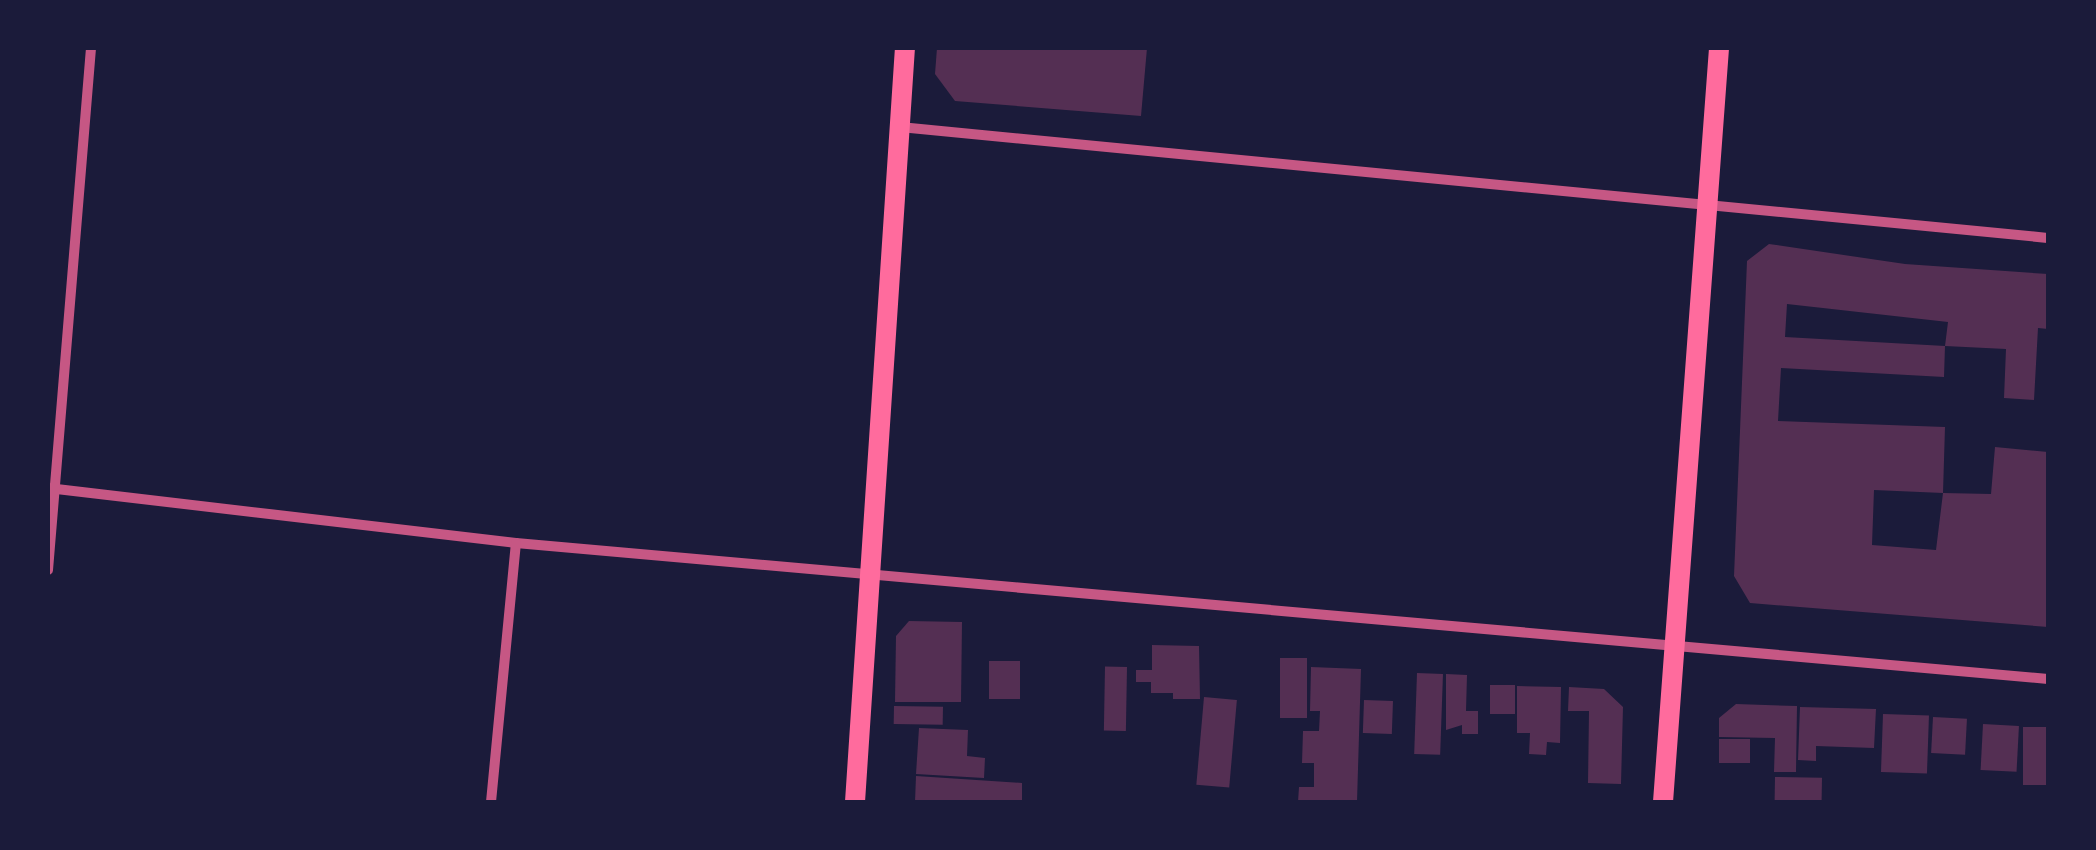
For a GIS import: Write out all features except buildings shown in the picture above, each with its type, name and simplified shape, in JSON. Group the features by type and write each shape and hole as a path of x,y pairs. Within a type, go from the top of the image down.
{"main road":[{"path":"855,802 905,48"},
{"path":"1663,802 1718,48"}],"street":[{"path":"48,570 51,488 90,48"},
{"path":"899,126 1707,208 2048,238"},
{"path":"51,488 516,543 2048,679"},
{"path":"491,802 516,543"}]}
